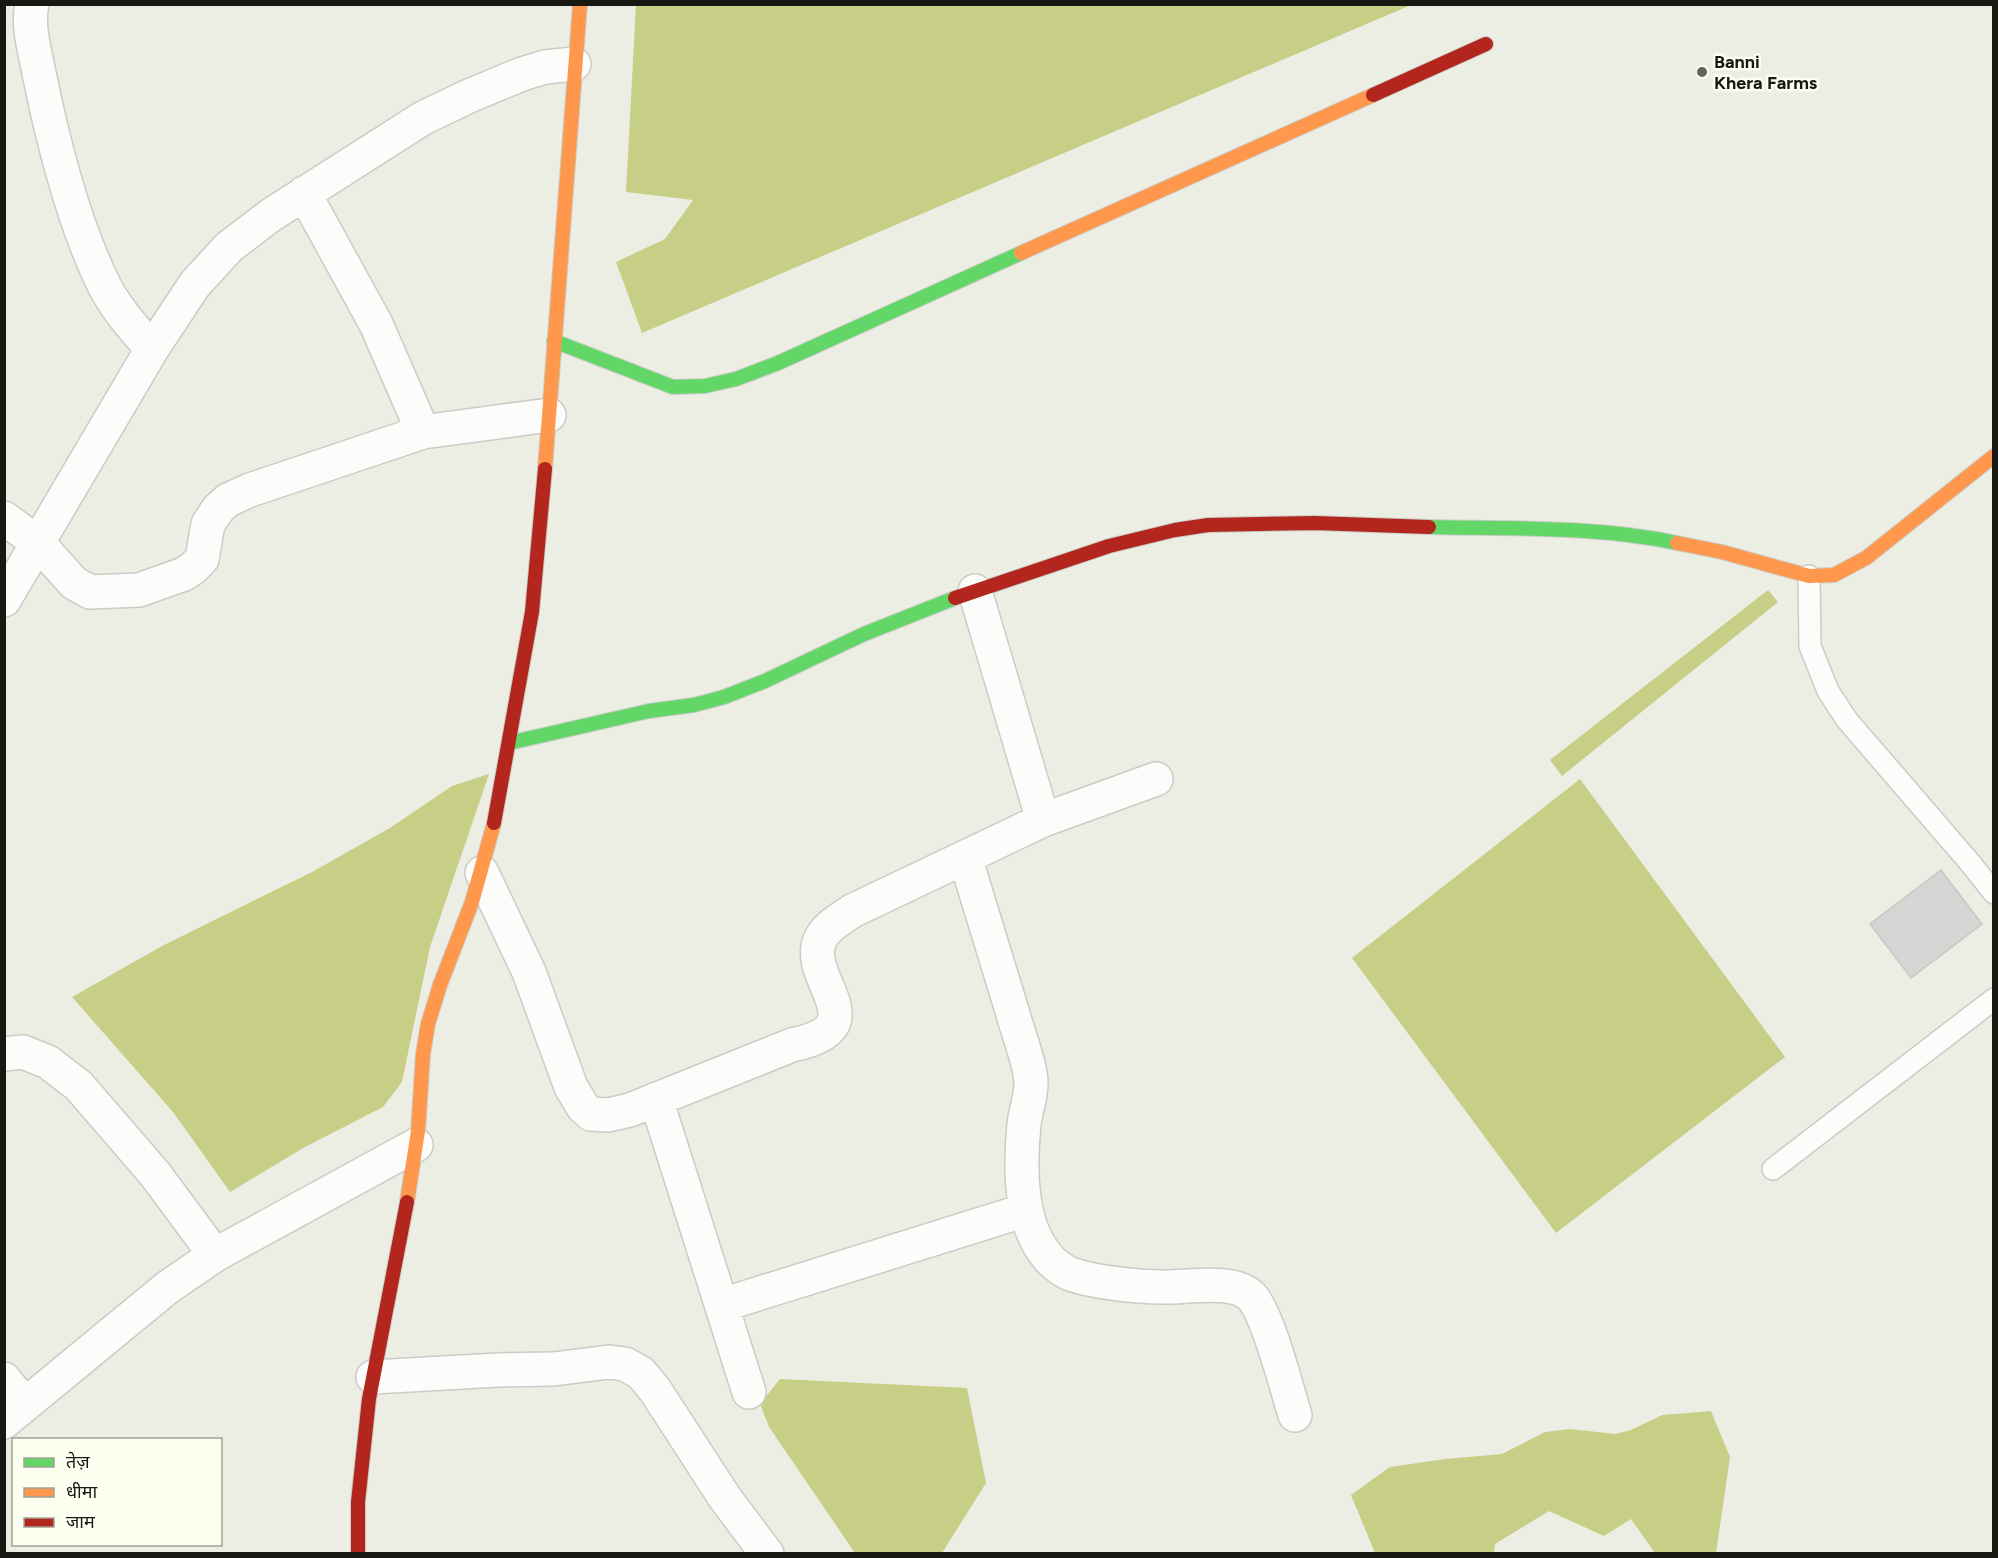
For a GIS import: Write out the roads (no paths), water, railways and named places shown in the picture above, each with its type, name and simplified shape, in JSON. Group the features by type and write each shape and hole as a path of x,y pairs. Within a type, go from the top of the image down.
{"street":[{"path":"32,4 30,11 33,43 52,134 84,237 106,289 152,349"},
{"path":"358,1554 356,1510 360,1458 416,1145 423,1056 428,1024 440,984 482,873 495,818 532,612 580,4"},
{"path":"554,341 673,387 705,386 736,379 778,363 1486,44"},
{"path":"4,600 152,349 195,284 229,247 271,215 423,118 522,74 546,67 574,64"},
{"path":"304,194 376,324 423,432"},
{"path":"4,518 38,543 74,583 90,592 139,590 184,574 202,559 208,524 218,508 228,500 250,490 423,432 549,415"},
{"path":"509,743 724,697 765,681 864,634 975,591 1109,546 1175,530 1208,525 1315,523 1602,532 1650,537 1722,552 1809,576 1834,575 1866,558 1994,456"},
{"path":"975,591 1043,820"},
{"path":"482,873 529,972 571,1087 583,1107 591,1114 608,1115 630,1110 792,1045 810,1041 830,1027 837,1013 831,992 818,965 817,950 821,937 832,924 852,911 1043,820 1156,779"},
{"path":"965,857 1024,1051 1031,1084 1024,1123 1021,1165 1026,1210 1035,1235 1047,1256 1067,1273 1098,1280 1161,1287 1238,1288 1251,1296 1260,1310 1269,1334 1295,1415"},
{"path":"4,1054 23,1052 48,1062 79,1086 155,1174 215,1255"},
{"path":"656,1099 749,1392"},
{"path":"4,1379 15,1413 168,1287 215,1255 416,1145"},
{"path":"722,1305 1026,1210"},
{"path":"373,1377 554,1369 609,1362 625,1364 641,1373 655,1390 725,1498 767,1554"}],"lane":[{"path":"1809,576 1810,646 1828,691 1848,720 1994,893"},
{"path":"1773,1169 1994,999"}],"place":[{"name":"Banni Khera Farms","path":"1702,72"}]}
